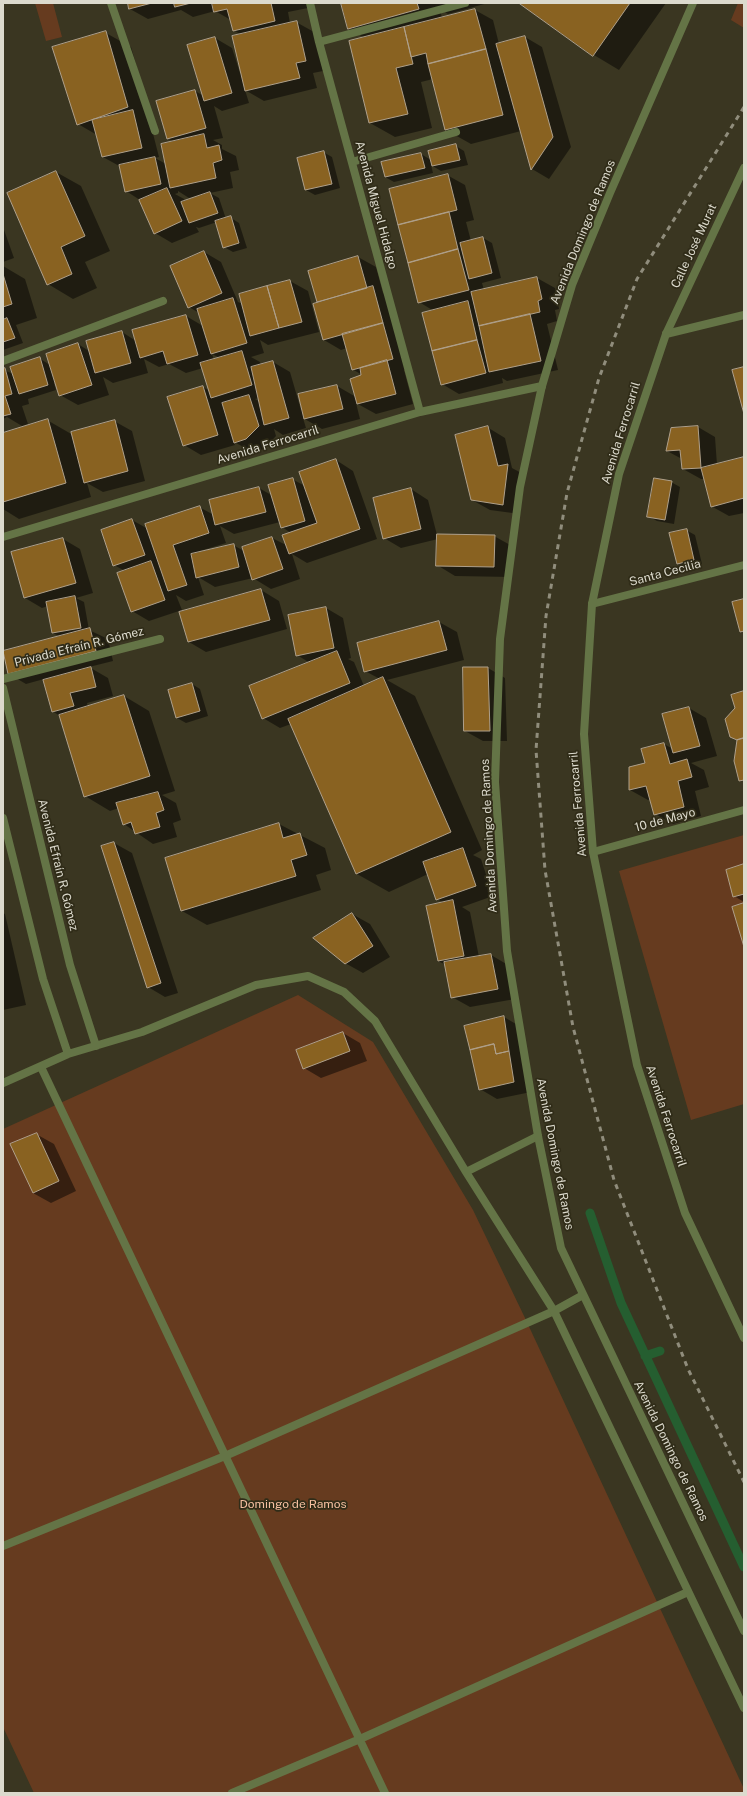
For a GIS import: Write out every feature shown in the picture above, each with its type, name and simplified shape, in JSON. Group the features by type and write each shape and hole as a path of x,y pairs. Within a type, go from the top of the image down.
{"street":[{"path":"111,3 155,131"},
{"name":"Avenida Miguel Hidalgo","path":"310,3 319,42 420,412"},
{"path":"319,42 465,3"},
{"name":"Avenida Domingo de Ramos","path":"693,3 572,285 542,386 520,487 500,639 495,782 507,950 538,1136 561,1248 744,1631"},
{"path":"352,162 456,132"},
{"name":"Calle José Murat","path":"666,334 744,168"},
{"path":"3,361 163,301"},
{"path":"666,334 744,316"},
{"name":"Avenida Ferrocarril","path":"666,334 618,474 592,604 584,734 593,852 637,1065 685,1213 744,1338"},
{"name":"Avenida Ferrocarril","path":"3,537 420,412 542,386"},
{"name":"Santa Cecilia","path":"592,604 744,565"},
{"name":"Privada Efraín R. Gómez","path":"3,679 160,639"},
{"name":"Avenida Efraín R. Gómez","path":"3,688 70,965 96,1046"},
{"name":"10 de Mayo","path":"593,852 744,810"},
{"path":"3,818 43,979 68,1054"},
{"path":"3,1083 68,1054 142,1032 256,985 308,976 344,992 375,1021 466,1172 554,1311 744,1708"},
{"path":"41,1067 385,1793"},
{"path":"466,1172 538,1136"},
{"path":"3,1546 225,1456 554,1311 583,1295"},
{"path":"232,1793 360,1739 688,1592"}],"green space":[{"path":"35,3 53,3 62,37 46,41"},
{"path":"738,3 744,3 744,28 731,20"},
{"path":"744,835 744,1104 691,1120 619,871"},
{"name":"Domingo de Ramos","path":"298,995 373,1042 473,1210 525,1318 744,1789 744,1793 34,1793 3,1727 3,1129"}],"building":[{"path":"128,3 152,3 129,9"},
{"path":"174,3 191,3 175,7"},
{"path":"212,3 271,3 275,21 233,31 227,9 214,12"},
{"path":"341,3 417,3 419,9 348,29"},
{"path":"519,3 630,3 593,56"},
{"path":"475,9 486,49 428,64 426,53 411,57 404,27"},
{"path":"297,21 306,61 296,63 300,78 245,91 232,36"},
{"path":"404,27 413,64 396,68 408,114 369,123 349,41"},
{"path":"106,31 128,107 77,125 52,47"},
{"path":"525,36 553,137 531,170 496,44"},
{"path":"215,37 232,93 204,101 187,45"},
{"path":"486,49 503,115 445,130 428,64"},
{"path":"195,90 206,128 167,139 156,101"},
{"path":"133,110 142,148 102,157 92,120"},
{"path":"204,134 207,148 219,145 222,160 213,163 216,178 170,188 161,144"},
{"path":"456,144 460,160 432,166 428,151"},
{"path":"324,151 332,184 305,190 297,158"},
{"path":"421,153 425,168 385,177 381,162"},
{"path":"155,157 161,184 125,192 119,165"},
{"path":"56,171 85,236 61,247 72,274 47,285 7,193"},
{"path":"448,174 457,210 398,225 389,189"},
{"path":"167,188 182,221 154,234 139,200"},
{"path":"210,192 218,213 189,223 181,202"},
{"path":"449,212 458,249 408,263 398,225"},
{"path":"231,216 239,243 223,248 215,221"},
{"path":"483,237 492,273 469,279 460,243"},
{"path":"458,249 469,290 418,303 408,263"},
{"path":"204,251 222,293 188,308 170,266"},
{"path":"358,256 367,288 317,302 308,271"},
{"path":"3,274 12,304 3,307"},
{"path":"537,277 542,299 538,301 540,312 479,326 471,292"},
{"path":"290,280 302,322 279,328 267,286"},
{"path":"267,286 279,328 250,336 239,294"},
{"path":"373,286 383,323 323,340 313,304"},
{"path":"233,298 247,343 211,354 197,309"},
{"path":"468,301 477,340 432,351 422,313"},
{"path":"530,314 541,361 489,372 479,326"},
{"path":"186,315 198,355 167,364 163,351 140,358 132,330"},
{"path":"7,318 15,338 3,342 3,320"},
{"path":"383,323 393,359 352,370 342,334"},
{"path":"122,331 131,363 95,373 86,341"},
{"path":"477,340 486,373 441,385 432,351"},
{"path":"78,343 92,385 59,396 46,354"},
{"path":"242,351 252,385 211,398 200,363"},
{"path":"40,357 48,385 19,394 10,367"},
{"path":"387,360 396,394 357,404 350,379 361,375 360,368"},
{"path":"273,361 289,418 264,425 251,367"},
{"path":"744,367 744,414 732,370"},
{"path":"5,368 12,394 5,396 11,414 3,416 3,369"},
{"path":"337,385 343,409 304,419 298,394"},
{"path":"203,386 218,435 183,446 167,397"},
{"path":"249,395 259,426 246,439 234,443 222,403"},
{"path":"48,419 66,483 3,502 3,433"},
{"path":"115,420 128,471 84,483 71,432"},
{"path":"488,426 498,466 508,464 503,505 471,500 455,435"},
{"path":"698,426 701,468 682,469 680,450 666,451 671,428"},
{"path":"744,457 744,498 711,507 701,468"},
{"path":"336,459 360,529 289,554 282,535 317,523 299,472"},
{"path":"293,478 305,521 281,528 268,485"},
{"path":"654,478 672,481 665,520 647,517"},
{"path":"259,487 266,512 215,525 209,500"},
{"path":"411,488 421,529 383,539 373,498"},
{"path":"200,506 209,533 173,545 187,585 168,591 145,524"},
{"path":"132,519 145,555 113,566 101,530"},
{"path":"687,529 694,560 677,564 669,533"},
{"path":"437,534 495,535 494,567 436,566"},
{"path":"272,537 283,569 252,580 242,547"},
{"path":"63,538 76,583 24,598 11,552"},
{"path":"234,544 239,567 196,578 191,554"},
{"path":"151,561 165,600 131,612 117,573"},
{"path":"261,589 270,620 188,642 179,612"},
{"path":"75,596 81,628 52,633 46,602"},
{"path":"744,599 744,631 740,632 732,602"},
{"path":"326,607 334,648 296,656 288,615"},
{"path":"439,621 447,650 364,672 357,643"},
{"path":"90,628 96,651 8,674 3,651"},
{"path":"337,651 350,683 262,719 249,686"},
{"path":"91,667 96,687 70,693 74,706 52,712 43,680"},
{"path":"463,667 488,667 490,731 464,731"},
{"path":"383,677 451,832 356,874 288,719"},
{"path":"192,683 200,711 176,718 168,690"},
{"path":"744,691 744,738 737,740 730,737 725,719 735,708 731,695"},
{"path":"124,695 150,776 84,797 59,715"},
{"path":"689,707 700,746 673,753 662,714"},
{"path":"744,738 744,780 739,781 734,761 737,740"},
{"path":"664,743 670,764 687,759 692,777 678,781 684,807 654,815 646,786 629,790 629,767 645,763 641,749"},
{"path":"158,792 164,810 156,813 160,827 135,834 131,822 123,825 116,803"},
{"path":"279,823 283,838 300,833 307,855 291,860 296,876 181,911 165,858"},
{"path":"114,842 161,983 147,988 101,846"},
{"path":"463,848 476,886 436,900 423,862"},
{"path":"744,864 744,894 733,897 726,870"},
{"path":"453,900 464,956 438,961 426,906"},
{"path":"744,903 744,947 732,907"},
{"path":"352,913 373,946 345,964 313,938"},
{"path":"491,954 498,989 451,998 444,962"},
{"path":"504,1016 509,1051 496,1054 494,1044 470,1050 464,1026"},
{"path":"343,1032 350,1051 303,1069 296,1050"},
{"path":"494,1044 496,1054 509,1051 514,1082 479,1090 470,1050"},
{"path":"37,1133 59,1181 33,1193 10,1144"}],"waterway":[{"path":"590,1213 621,1303 744,1567"},
{"path":"645,1356 660,1351"}],"railway":[{"path":"744,107 637,279 599,378 567,493 546,616 536,750 545,870 573,1027 614,1180 688,1369 744,1482"}]}
